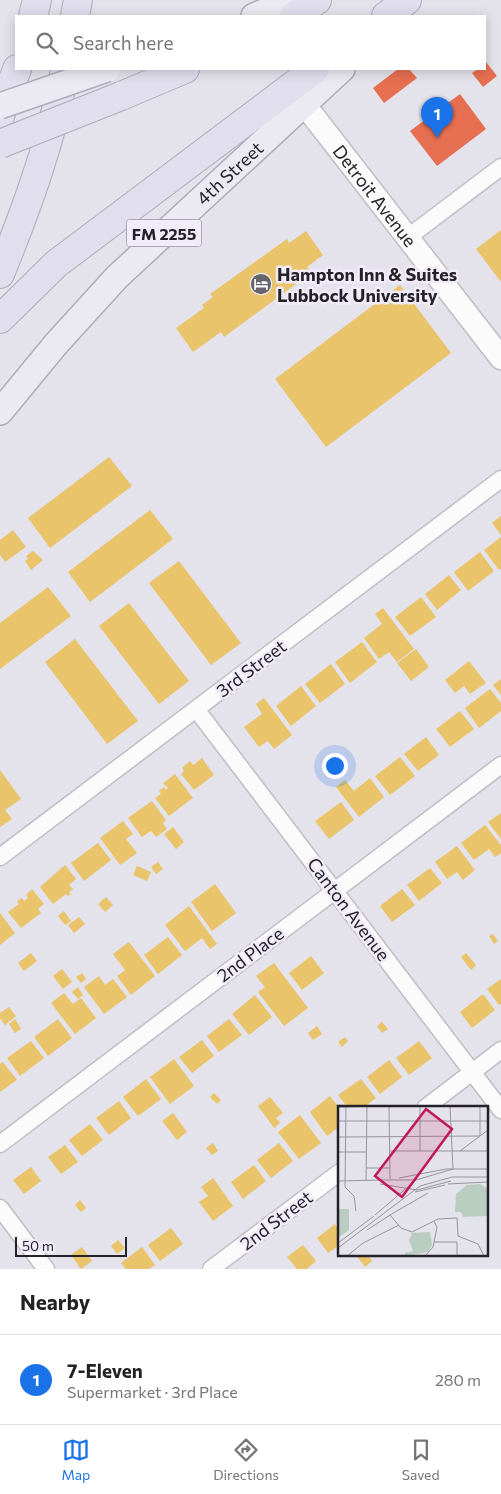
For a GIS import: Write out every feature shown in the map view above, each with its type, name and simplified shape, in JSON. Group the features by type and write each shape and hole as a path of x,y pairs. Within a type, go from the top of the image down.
{"highway":[{"path":"32,15 37,0"},
{"path":"76,15 78,0"},
{"path":"295,15 317,0"},
{"path":"387,15 408,0"},
{"path":"0,116 17,70"},
{"path":"0,274 41,162 59,100 65,70"},
{"path":"0,144 184,70"},
{"path":"0,319 56,264 314,70"}],"main road":[{"path":"256,15 294,0"},
{"path":"399,15 416,0"},
{"path":"0,106 104,70"},
{"name":"4th Street","path":"0,412 56,344 117,277 341,70"}],"street":[{"name":"Detroit Avenue","path":"304,104 501,358"},
{"path":"407,238 501,167"},
{"name":"3rd Street","path":"0,857 501,479"},
{"name":"Canton Avenue","path":"196,709 501,1110"},
{"name":"2nd Place","path":"0,1144 501,765"},
{"path":"428,1106 501,1050"},
{"name":"2nd Street","path":"211,1269 338,1174"},
{"path":"0,1208 46,1269"}],"building: Homes":[{"path":"501,230 501,282 476,249"},
{"name":"Hampton Inn & Suites Lubbock University","path":"306,231 323,255 307,267 311,273 224,337 221,332 193,352 176,328 204,308 202,305 213,297 210,294 287,239 289,243"},
{"path":"400,285 451,353 326,447 275,379"},
{"path":"109,457 132,486 50,548 28,518"},
{"path":"150,510 173,539 90,602 68,572"},
{"path":"501,516 501,535 492,523"},
{"path":"13,530 26,547 5,562 0,555 0,540"},
{"path":"501,537 501,569 499,570 484,550"},
{"path":"33,551 43,560 31,570 25,561 28,559 26,556"},
{"path":"480,552 494,571 468,591 454,572"},
{"path":"179,561 241,643 211,665 149,583"},
{"path":"449,575 461,590 437,610 425,594"},
{"path":"48,587 71,616 0,669 0,623"},
{"path":"421,597 436,617 410,636 395,617"},
{"path":"129,603 189,681 159,704 99,626"},
{"path":"383,608 414,649 397,662 389,652 379,659 364,638 382,624 375,614"},
{"path":"75,639 138,721 107,744 45,662"},
{"path":"362,642 377,662 350,683 335,662"},
{"path":"416,649 429,667 411,681 397,663"},
{"path":"469,661 486,683 470,694 464,686 455,693 445,680"},
{"path":"331,664 345,684 320,703 305,684"},
{"path":"501,679 501,695 493,685"},
{"path":"301,686 316,706 291,726 276,706"},
{"path":"490,689 501,703 501,711 479,728 465,708"},
{"path":"264,698 292,735 274,749 268,741 259,747 244,727 262,714 256,704"},
{"path":"460,711 474,729 450,747 436,729"},
{"path":"426,737 439,755 418,771 404,754"},
{"path":"400,757 415,776 390,795 375,776"},
{"path":"202,758 214,775 194,790 181,774 184,771 182,768 190,761 193,765"},
{"path":"0,770 21,799 5,810 12,819 0,827"},
{"path":"175,774 193,798 169,816 155,798 161,794 159,791 164,787 166,790 168,788 163,783"},
{"path":"370,778 384,797 359,817 336,787 345,780 354,791"},
{"path":"152,801 166,820 163,823 167,829 156,837 151,831 142,837 128,818"},
{"path":"341,802 354,820 329,839 315,821"},
{"path":"501,813 501,839 488,822"},
{"path":"123,821 133,834 126,839 137,853 120,865 100,838"},
{"path":"485,825 501,845 501,853 495,857 489,849 474,860 461,843"},
{"path":"173,827 184,842 176,849 164,834"},
{"path":"98,843 111,860 84,881 71,863"},
{"path":"457,846 475,870 463,880 457,872 447,879 435,862"},
{"path":"158,862 163,869 156,874 151,867"},
{"path":"65,865 76,879 69,885 73,889 69,892 71,894 68,896 66,894 53,904 40,887"},
{"path":"137,866 151,872 147,881 133,875"},
{"path":"430,868 442,883 419,901 407,885"},
{"path":"215,884 236,913 212,931 191,902"},
{"path":"32,889 44,904 38,909 41,913 21,928 8,912 19,904 17,901 22,898 24,901 28,898 26,895"},
{"path":"402,889 415,905 392,922 380,906"},
{"path":"106,897 113,905 105,912 98,904"},
{"path":"189,906 217,944 210,949 202,938 185,951 165,925"},
{"path":"64,911 71,921 65,925 58,916"},
{"path":"0,913 15,933 0,945"},
{"path":"79,917 85,924 74,933 68,925"},
{"path":"493,934 498,941 494,944 489,936"},
{"path":"168,937 182,955 158,974 144,955"},
{"path":"129,942 155,976 131,995 117,976 125,970 113,954"},
{"path":"31,953 37,961 24,971 18,963"},
{"path":"466,953 476,965 471,970 461,957"},
{"path":"311,956 324,973 302,990 289,973"},
{"path":"274,963 308,1008 284,1026 258,992 265,987 256,976"},
{"path":"62,969 72,982 63,989 53,976"},
{"path":"82,973 86,979 81,983 76,977"},
{"path":"99,976 105,985 113,979 127,997 104,1014 84,987"},
{"path":"501,979 501,1004 499,1005 487,989"},
{"path":"78,987 83,995 78,999 72,992"},
{"path":"64,993 73,1004 81,998 96,1018 75,1034 51,1003"},
{"path":"483,994 495,1010 472,1028 460,1012"},
{"path":"255,995 272,1017 249,1035 232,1014"},
{"path":"9,1007 16,1016 5,1025 0,1018 0,1013"},
{"path":"15,1019 21,1029 15,1033 9,1024"},
{"path":"58,1019 72,1038 48,1056 34,1037"},
{"path":"229,1019 242,1035 219,1052 207,1036"},
{"path":"382,1022 388,1029 382,1033 377,1026"},
{"path":"317,1026 322,1034 313,1040 308,1033"},
{"path":"345,1037 348,1041 342,1047 338,1042"},
{"path":"202,1040 214,1056 192,1073 179,1057"},
{"path":"31,1041 44,1058 20,1076 7,1058"},
{"path":"419,1041 432,1058 409,1075 396,1058"},
{"path":"174,1059 194,1086 170,1104 150,1077"},
{"path":"389,1060 402,1077 380,1094 367,1077"},
{"path":"3,1062 17,1080 0,1092 0,1064"},
{"path":"146,1079 161,1099 138,1116 123,1097"},
{"path":"361,1079 376,1098 366,1106 346,1106 338,1095"},
{"path":"214,1093 221,1100 217,1104 210,1097"},
{"path":"330,1096 338,1106 338,1128 327,1136 310,1112"},
{"path":"270,1097 283,1113 276,1118 280,1123 274,1128 258,1106"},
{"path":"119,1101 131,1118 109,1135 96,1118"},
{"path":"173,1113 187,1132 177,1140 162,1121"},
{"path":"300,1115 321,1143 299,1159 278,1132"},
{"path":"90,1124 103,1140 82,1156 69,1140"},
{"path":"213,1143 218,1151 212,1155 206,1148"},
{"path":"279,1143 293,1161 271,1178 257,1160"},
{"path":"65,1145 78,1162 61,1174 48,1157"},
{"path":"254,1165 266,1181 243,1199 231,1182"},
{"path":"31,1167 41,1181 24,1194 13,1180"},
{"path":"213,1178 233,1206 213,1221 199,1202 208,1196 201,1187"},
{"path":"80,1200 86,1208 81,1212 75,1205"},
{"path":"335,1224 338,1228 338,1246 328,1253 317,1238"},
{"path":"171,1228 183,1244 160,1261 148,1245"},
{"path":"118,1240 125,1248 117,1254 111,1246"},
{"path":"303,1245 316,1261 307,1269 297,1269 287,1257"},
{"path":"82,1247 92,1261 81,1269 71,1255"},
{"path":"142,1247 155,1265 149,1269 126,1269 121,1263"},
{"path":"357,1256 369,1256 372,1261 365,1267"}],"building: Shops":[{"path":"486,62 497,76 483,87 472,73 476,70 486,70"},
{"path":"397,70 410,70 417,78 384,103 373,88"},
{"path":"460,94 486,129 437,166 410,131"}],"place":[{"name":"7-Eleven","path":"437,138"},
{"name":"Hampton Inn & Suites Lubbock University","path":"261,284"}]}
